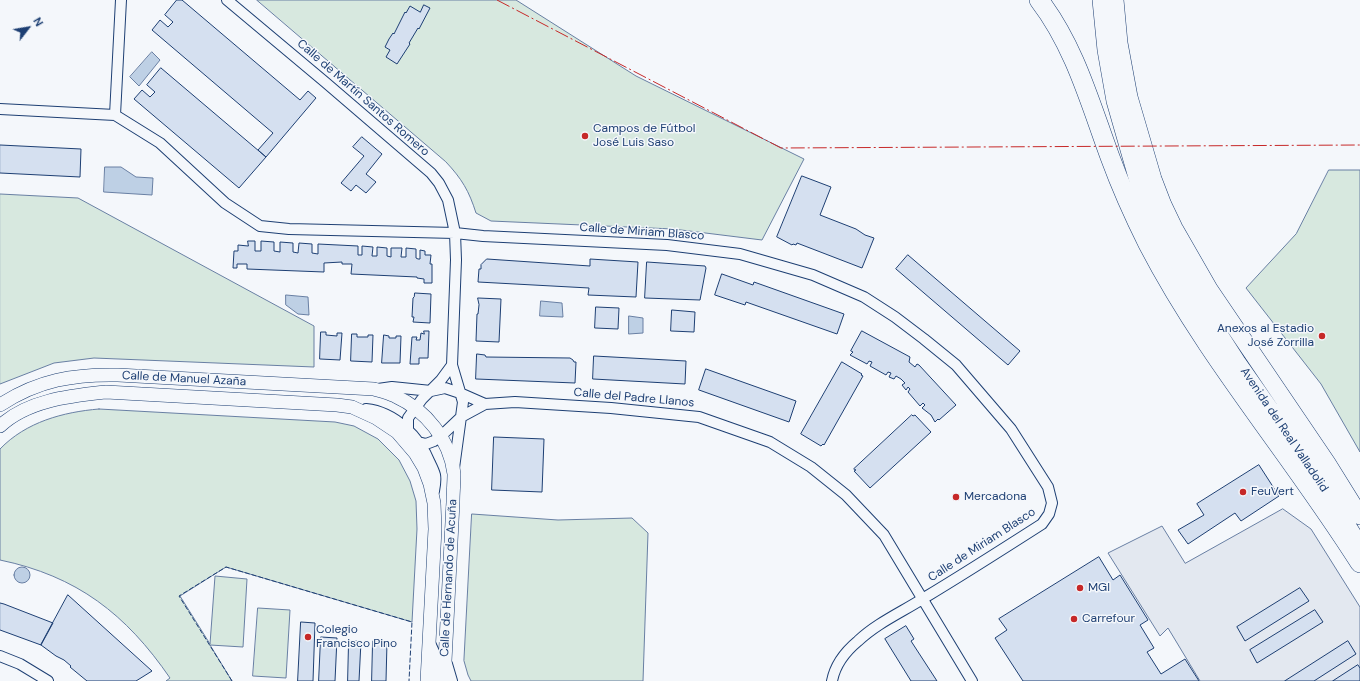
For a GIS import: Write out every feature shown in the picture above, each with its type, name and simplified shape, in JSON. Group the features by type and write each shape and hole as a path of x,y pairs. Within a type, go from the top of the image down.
{"highway":[{"path":"1039,0 1048,11 1069,47 1094,108 1122,188 1165,276 1184,308 1231,378 1298,471 1360,563"},
{"name":"Avenida del Real Valladolid","path":"1101,0 1106,50 1115,101 1140,188 1161,238 1195,297 1237,362 1314,472 1360,546"},
{"name":"Avenida del Real Valladolid","path":"1115,0 1119,43 1129,97 1153,179 1163,205 1174,228 1209,289 1327,463 1360,516"}],"street":[{"path":"115,115 121,0"},
{"name":"Calle de Martín Santos Romero","path":"227,0 431,173 439,183 448,200 455,233"},
{"name":"Calle de Miriam Blasco","path":"0,109 115,115 160,143 226,203 260,226 296,229 455,233 483,236 667,245 740,254 813,274 864,298 895,317 956,365 1011,429 1048,487 1052,503 1049,514 1042,524 923,599 891,617 858,640 844,654 833,675 832,681"},
{"name":"Calle de Hernando de Acuña","path":"444,681 454,474 463,402 452,365 456,260 455,233"},
{"path":"402,431 415,408 441,380 452,365"},
{"name":"Calle de Manuel Azaña","path":"0,405 24,391 40,384 64,378 93,375 142,376 374,389 392,388 431,391 445,388 460,393"},
{"name":"Calle de Manuel Azaña","path":"374,389 395,395 415,408"},
{"name":"Calle de Manuel Azaña","path":"1,423 26,410 53,400 70,396 106,392 337,405 352,407 402,431"},
{"name":"Calle del Padre Llanos","path":"460,393 485,404"},
{"name":"Calle del Padre Llanos","path":"461,417 485,404 515,402 611,408 699,417 770,442 811,467 846,496 884,535 972,681"},
{"name":"Calle de Hernando de Acuña","path":"415,408 429,420 441,436 449,455 454,474"},
{"path":"418,442 426,444 441,436 461,417"},
{"name":"Calle de Hernando de Acuña","path":"402,431 418,442 428,458 435,475 435,529 427,681"},
{"name":"Calle de Hernando de Acuña","path":"402,431 424,468 430,484 434,503"},
{"name":"Calle de Hernando de Acuña","path":"429,641 435,654 436,681"},
{"path":"0,656 20,664 48,681"},
{"path":"445,657 452,681"}],"shaded area":[{"name":"Campos de Fútbol José Luis Saso","path":"257,0 516,0 636,76 804,159 762,240 673,229 491,221 476,213 471,198 464,186 446,162"},
{"name":"Anexos al Estadio José Zorrilla","path":"1329,170 1360,170 1360,452 1321,384 1246,288 1296,234"},
{"path":"0,194 78,198 314,326 314,367 94,358 54,363 0,384"},
{"path":"99,409 335,422 354,426 378,439 399,460 410,481 416,501 417,529 412,622 226,567 180,596 210,644 215,576 247,579 243,647 210,645 232,681 166,681 170,678 136,635 97,601 76,587 53,576 28,567 0,560 0,449 21,432 33,425 59,416 85,410"},
{"name":"Carrefour","path":"1283,509 1311,529 1360,607 1360,681 1200,681 1168,628 1160,636 1108,553 1162,526 1185,563"},
{"path":"472,514 558,520 632,518 648,533 643,681 471,681 464,661"},
{"path":"258,608 290,610 286,678 253,676"}],"water":[{"path":"152,52 160,60 139,86 130,77"},
{"path":"105,167 121,167 136,177 153,178 152,195 104,192"},
{"path":"286,295 308,297 309,315 298,314 286,305"},
{"path":"541,301 562,303 563,317 540,316"},
{"path":"629,316 643,318 643,333 629,334"},
{"path":"22,567 29,572 30,575 25,582 22,583 15,578 14,575 19,568"}],"building":[{"path":"177,0 182,0 300,100 308,91 316,98 266,157 258,150 273,133 152,30 160,20 168,27 173,22 165,15"},
{"path":"424,5 430,8 397,64 386,57 390,50 385,47 410,6 420,12"},
{"path":"161,68 266,157 239,188 134,99 142,90 150,97 155,92 147,85"},
{"path":"362,137 382,154 366,174 376,182 366,193 356,185 351,191 341,183 364,156 353,147"},
{"path":"0,145 81,149 80,177 0,173"},
{"path":"802,176 831,187 820,215 856,229 865,235 874,238 862,268 797,243 796,245 792,245 777,237"},
{"path":"248,241 255,241 255,251 261,251 261,241 274,242 274,251 280,252 280,242 293,243 293,252 298,253 299,243 312,244 312,253 318,254 318,244 358,246 358,255 362,255 362,246 373,247 372,256 377,256 377,247 387,248 387,256 391,257 391,248 402,248 401,257 406,257 406,248 416,249 416,258 418,259 420,259 420,250 425,251 425,255 431,255 430,264 432,264 432,283 424,283 424,279 417,277 351,274 352,264 342,264 342,262 324,263 324,272 247,269 247,264 237,264 237,268 233,268 234,251 238,251 238,245 248,246"},
{"path":"908,255 1020,351 1008,365 896,269"},
{"path":"487,259 590,266 590,259 638,262 636,297 588,295 589,288 478,282 479,269 481,269 481,265"},
{"path":"647,262 705,266 706,268 700,300 645,298"},
{"path":"722,274 753,285 754,282 844,314 837,334 746,302 745,305 715,295"},
{"path":"415,293 431,294 430,323 413,322 413,298"},
{"path":"478,298 501,299 499,342 476,341 477,314 479,305"},
{"path":"596,307 619,308 618,329 595,328"},
{"path":"672,310 695,312 694,332 671,331"},
{"path":"424,331 429,331 428,358 419,358 419,364 410,364 412,337 417,337 416,340 420,340 421,333 424,334"},
{"path":"862,331 910,357 909,362 915,367 917,364 919,365 956,405 935,422 931,415 922,408 925,405 923,403 920,406 908,392 910,389 908,387 906,390 902,385 905,383 901,379 896,376 894,379 889,377 891,373 888,372 886,375 870,366 872,362 869,361 867,364 850,355 853,352 851,351"},
{"path":"321,332 326,332 326,335 337,336 337,333 342,333 340,360 320,359"},
{"path":"352,334 357,334 357,337 368,337 368,335 373,335 372,362 351,361"},
{"path":"384,335 389,336 389,338 401,336 400,363 382,363"},
{"path":"477,354 485,355 486,357 570,358 576,362 575,383 476,379"},
{"path":"594,356 686,361 685,384 593,379"},
{"path":"842,362 863,376 824,445 823,444 821,446 801,434"},
{"path":"706,369 796,401 789,422 699,390"},
{"path":"912,415 915,415 931,432 870,488 854,471 856,470 854,469"},
{"path":"494,437 544,439 542,492 492,490"},
{"path":"1259,465 1279,496 1241,521 1235,513 1188,544 1178,530 1204,515 1197,504"},
{"name":"Carrefour","path":"1099,557 1113,580 1120,575 1148,620 1140,625 1154,648 1147,652 1161,674 1185,659 1199,681 1023,681 995,638 1007,630 999,619"},
{"path":"1300,588 1309,601 1245,641 1237,627"},
{"path":"68,595 152,671 136,681 87,681 64,660 41,645"},
{"path":"0,603 53,623 41,645 0,630"},
{"path":"1315,610 1323,622 1257,663 1250,650"},
{"path":"301,622 315,623 313,681 298,681"},
{"path":"906,626 914,639 911,641 937,681 911,681 885,639"},
{"path":"321,637 337,638 335,681 319,681"},
{"path":"349,641 361,641 359,681 348,681"},
{"path":"373,641 387,642 386,681 372,681"},
{"path":"1348,641 1356,654 1314,681 1285,681"},
{"path":"1358,665 1360,668 1360,681 1333,681"}],"fence":[{"path":"232,681 179,596 226,567 412,622 409,681"}],"power":[{"path":"497,0 781,148 1360,145"}],"place":[{"name":"Campos de Fútbol José Luis Saso","path":"585,136"},
{"name":"Anexos al Estadio José Zorrilla","path":"1322,336"},
{"name":"FeuVert","path":"1243,492"},
{"name":"Mercadona","path":"956,497"},
{"name":"MGI","path":"1080,588"},
{"name":"Carrefour","path":"1074,619"},
{"name":"Colegio Francisco Pino","path":"308,637"}]}
